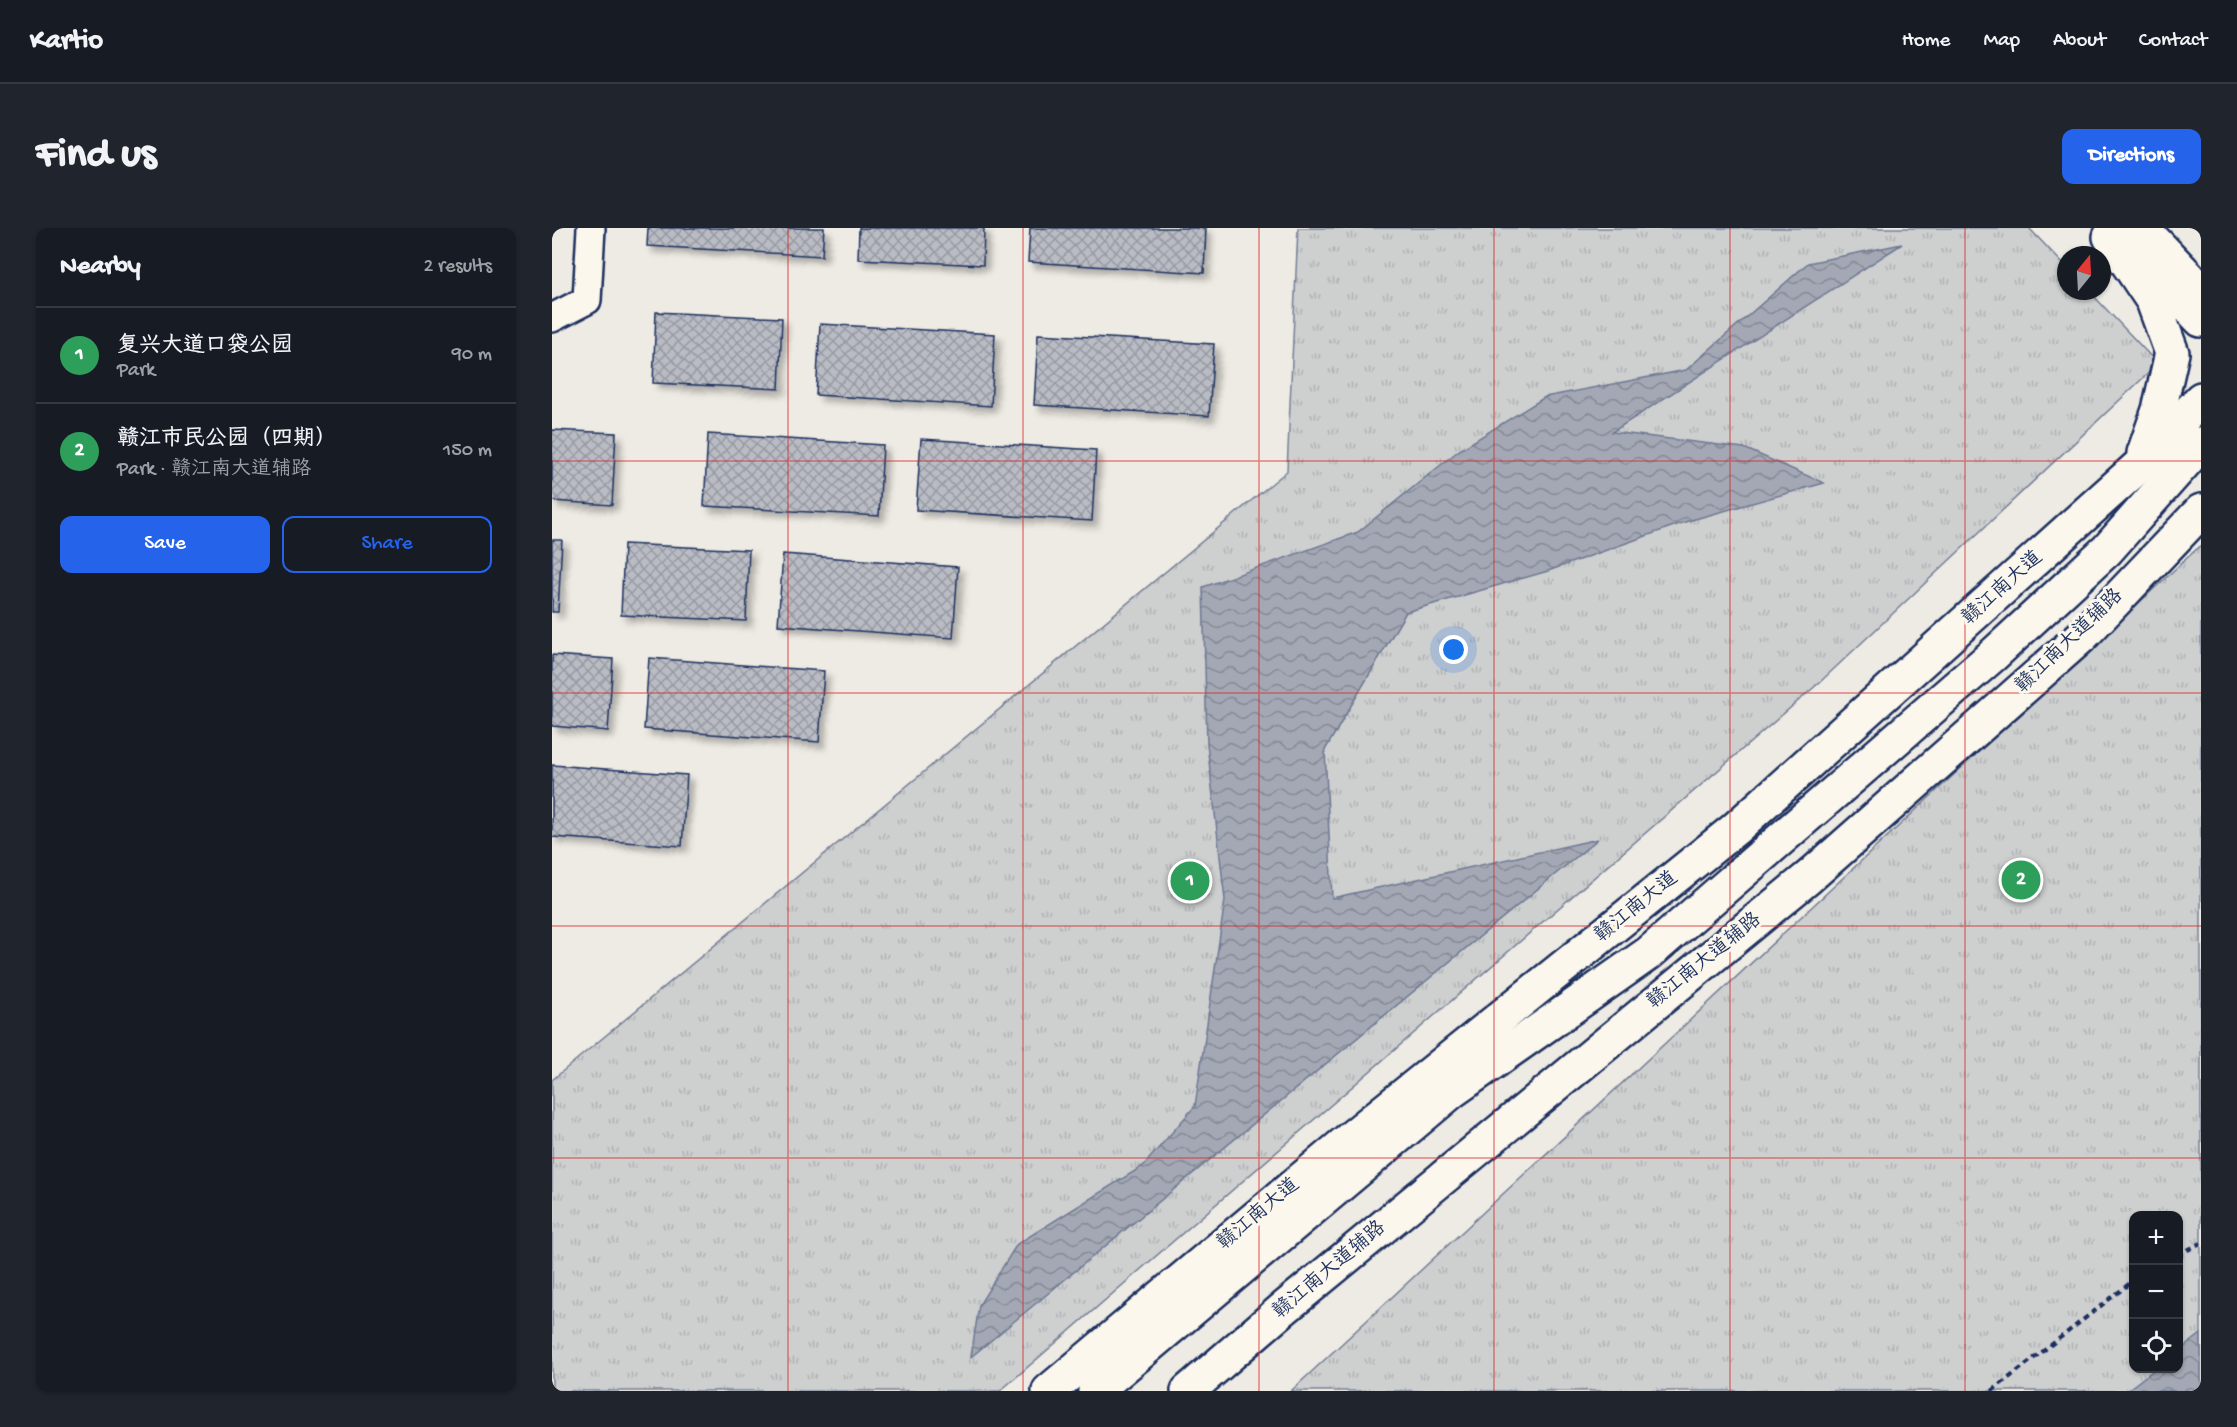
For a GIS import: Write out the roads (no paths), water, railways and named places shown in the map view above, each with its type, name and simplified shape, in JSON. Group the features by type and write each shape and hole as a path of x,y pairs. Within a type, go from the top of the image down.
{"main road":[{"path":"2104,228 2152,302 2172,353 2159,410 2140,465"},
{"path":"2113,228 2201,320"},
{"path":"2142,228 2201,290"},
{"name":"赣江南大道","path":"1049,1391 1352,1137 1735,829 2140,465 2201,399"},
{"name":"赣江南大道","path":"1095,1391 1451,1092 1658,945 1991,657 2107,550 2201,444"},
{"name":"赣江南大道辅路","path":"1188,1391 1291,1303 1809,877 2081,637 2201,511"}],"street":[{"path":"552,318 587,300 591,228"}],"water":[{"path":"1902,244 1612,432 1744,448 1824,483 1688,521 1548,571 1406,612 1325,750 1332,898 1598,839 971,1357 979,1305 1017,1244 1143,1166 1195,1106 1225,900 1207,744 1203,587 1358,532 1458,451 1545,397 1686,370 1808,263"},
{"path":"2201,1334 2201,1391 2126,1391 2150,1373 2183,1373 2183,1348"}],"place":[{"name":"赣江市民公园（四期）","path":"2021,880"},
{"name":"复兴大道口袋公园","path":"1190,881"}]}
